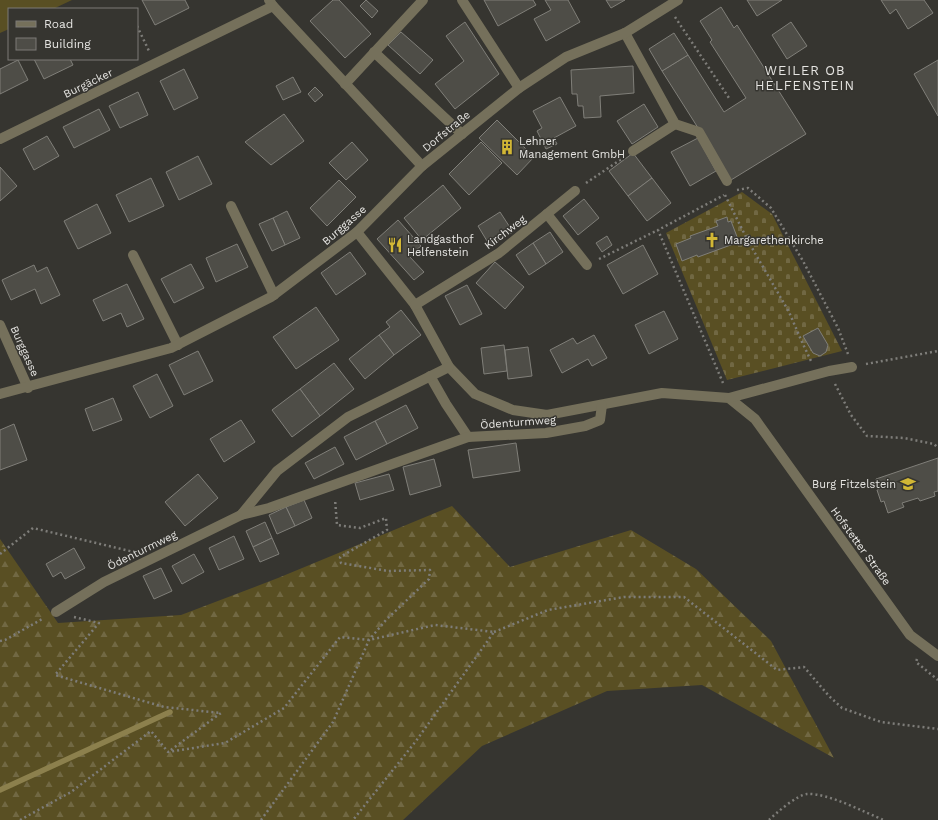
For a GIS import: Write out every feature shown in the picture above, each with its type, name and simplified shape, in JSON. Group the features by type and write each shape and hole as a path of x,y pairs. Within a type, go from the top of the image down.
{"street":[{"path":"345,84 423,0"},
{"path":"462,0 519,88"},
{"name":"Dorfstraße","path":"271,3 422,166 519,88 566,57 625,33 678,0"},
{"name":"Burgäcker","path":"0,139 155,64 271,3"},
{"path":"625,33 675,124 699,132 728,181"},
{"path":"374,52 462,134"},
{"path":"633,151 675,124"},
{"name":"Burggasse","path":"0,394 28,388 171,348 274,295 357,232 422,166"},
{"name":"Kirchweg","path":"415,305 499,253 575,191"},
{"path":"231,206 274,295"},
{"path":"547,214 587,265"},
{"name":"Ödenturmweg","path":"56,612 104,582 241,515 270,508 468,437 546,433 585,426 600,420 602,405 547,415 513,410 475,394 449,367 415,305 357,232"},
{"path":"133,255 178,345"},
{"name":"Burggasse","path":"0,325 28,388"},
{"name":"Ödenturmweg","path":"241,515 277,471 348,418 449,367"},
{"path":"602,405 662,393 727,393 852,367"},
{"name":"Ödenturmweg","path":"430,376 446,404 468,437"},
{"name":"Hofstetter Straße","path":"727,393 755,419 910,636 938,656"}],"path":[{"path":"668,6 729,98"},
{"path":"138,28 155,64"},
{"path":"575,191 633,151"},
{"path":"587,265 658,230 731,191 748,188 772,208 803,261 835,322 852,367 938,351"},
{"path":"725,194 748,241 789,312 818,374"},
{"path":"658,230 727,393"},
{"path":"829,371 851,415 867,436 904,438 934,444 938,448"},
{"path":"261,820 332,722 369,640 386,620 429,579 430,570 388,571 341,564 340,557 387,530 386,518 360,528 338,525 335,499 328,488"},
{"path":"0,554 34,528 156,557"},
{"path":"168,752 225,743 284,708 340,637 369,640 434,625 494,632 548,610 624,597 684,597 777,670 804,667 829,696 842,708 881,722 936,729"},
{"path":"0,641 5,640 56,612 99,624 55,675 164,707 221,713 168,752"},
{"path":"353,820 416,741 494,632"},
{"path":"20,820 71,792 151,731 168,752"},
{"path":"769,820 782,807 806,794 828,797 884,820"}],"green space":[{"path":"0,0 72,0 55,8 8,8 8,29 0,33"},
{"path":"742,192 772,214 842,351 727,380 666,233"},
{"path":"452,506 510,567 631,530 696,569 771,641 834,758 702,685 607,691 482,746 403,820 0,820 0,539 58,623 181,615 278,578"}],"building":[{"path":"142,0 185,0 189,8 155,25"},
{"path":"333,0 339,0 371,34 345,58 310,21"},
{"path":"366,0 378,11 372,18 360,6"},
{"path":"484,0 533,0 536,5 498,26"},
{"path":"545,0 568,0 580,22 546,41 534,19 551,10"},
{"path":"606,0 625,0 611,8"},
{"path":"747,0 782,0 757,16"},
{"path":"881,0 924,0 933,13 908,29 896,9 890,14"},
{"path":"721,7 734,28 737,25 806,134 731,180 662,71 688,55 724,112 746,98 710,42 712,40 700,21"},
{"path":"465,22 499,74 455,109 435,84 464,61 446,36"},
{"path":"791,22 807,46 787,59 772,35"},
{"path":"401,32 433,60 420,74 388,45"},
{"path":"674,33 688,55 662,71 649,49"},
{"path":"18,60 28,80 0,94 0,69"},
{"path":"34,60 70,60 73,65 44,79"},
{"path":"938,60 938,116 914,74"},
{"path":"633,66 634,93 600,96 601,117 584,118 583,106 578,106 577,94 572,94 571,70"},
{"path":"184,69 198,98 174,110 160,81"},
{"path":"293,77 301,92 283,100 276,86"},
{"path":"315,87 323,95 315,102 308,94"},
{"path":"138,92 148,115 120,128 109,106"},
{"path":"560,97 576,126 554,138 557,144 546,149 537,131 542,128 533,111"},
{"path":"644,104 658,127 632,144 617,121"},
{"path":"99,109 110,130 74,148 63,127"},
{"path":"284,114 304,141 271,165 245,142"},
{"name":"Lehner Management GmbH","path":"497,120 534,157 517,175 479,138"},
{"path":"47,136 59,156 34,170 23,149"},
{"path":"698,138 716,171 690,186 671,152"},
{"path":"352,142 368,160 346,180 329,163"},
{"path":"481,142 502,163 469,195 449,174"},
{"path":"633,153 652,178 628,196 609,171"},
{"path":"198,156 212,184 179,200 166,172"},
{"path":"0,167 17,186 0,201"},
{"path":"151,178 164,206 129,222 116,195"},
{"path":"652,178 671,203 647,221 628,196"},
{"path":"339,180 356,197 327,226 310,208"},
{"path":"443,185 461,208 422,240 404,218"},
{"path":"584,199 599,218 578,235 563,216"},
{"path":"97,204 111,233 78,249 64,221"},
{"path":"287,211 300,238 285,245 273,218"},
{"path":"500,212 513,232 490,246 478,226"},
{"name":"Margarethenkirche","path":"727,217 728,222 731,221 739,242 698,257 697,255 682,261 676,244 691,238 690,236 718,226 716,221"},
{"path":"273,218 285,245 272,251 259,224"},
{"path":"398,220 421,246 409,256 424,272 414,280 377,239"},
{"path":"550,232 563,252 546,264 533,243"},
{"path":"607,236 612,245 602,252 596,243"},
{"path":"533,243 546,264 529,275 516,255"},
{"path":"237,244 248,267 216,282 206,258"},
{"path":"643,245 658,274 623,294 607,265"},
{"path":"350,252 366,274 336,295 321,273"},
{"path":"495,262 524,287 505,309 476,283"},
{"path":"191,264 204,288 174,303 161,279"},
{"path":"34,265 37,272 47,267 60,295 41,304 35,289 11,300 2,280"},
{"path":"127,284 144,319 127,327 121,313 103,321 93,300"},
{"path":"467,285 482,314 460,325 445,296"},
{"path":"316,307 339,340 296,369 273,337"},
{"path":"401,310 421,335 394,355 379,335 390,327 386,322"},
{"path":"664,311 678,339 649,354 635,325"},
{"path":"818,328 828,345 826,352 820,356 813,353 803,336"},
{"path":"379,335 394,355 365,379 349,359"},
{"path":"594,335 607,358 592,366 588,359 562,373 550,350 573,338 577,344"},
{"path":"504,345 507,371 484,374 481,348"},
{"path":"528,347 532,376 508,379 505,350"},
{"path":"198,351 213,381 184,395 169,365"},
{"path":"334,363 354,389 320,416 300,389"},
{"path":"157,374 173,406 150,418 133,386"},
{"path":"300,389 320,416 292,437 272,410"},
{"path":"113,398 122,420 93,431 85,409"},
{"path":"406,405 418,428 387,444 375,421"},
{"path":"241,420 255,442 224,462 210,439"},
{"path":"375,421 387,444 356,460 344,437"},
{"path":"14,424 27,460 0,470 0,430"},
{"path":"516,443 520,471 473,478 468,450"},
{"path":"335,447 344,464 314,479 305,463"},
{"name":"Burg Fitzelstein","path":"938,458 938,491 934,492 935,496 920,501 918,498 902,503 904,507 888,513 884,501 881,502 877,490 879,489 876,479"},
{"path":"434,459 441,486 410,495 403,467"},
{"path":"198,474 218,498 185,526 165,502"},
{"path":"389,474 394,490 360,500 355,483"},
{"path":"304,500 312,518 295,526 286,507"},
{"path":"286,507 295,526 277,534 269,515"},
{"path":"265,522 272,538 253,547 246,531"},
{"path":"234,536 244,559 219,570 209,548"},
{"path":"272,538 279,554 260,562 253,547"},
{"path":"74,548 85,568 65,579 61,572 53,577 46,564"},
{"path":"194,554 204,572 182,584 172,566"},
{"path":"161,568 172,591 154,599 143,576"}],"waterway":[{"path":"0,790 170,712"}],"place":[{"name":"Lehner Management GmbH","path":"507,147"},
{"name":"Margarethenkirche","path":"712,240"},
{"name":"Landgasthof Helfenstein","path":"395,245"},
{"name":"Burg Fitzelstein","path":"908,484"}],"district":[{"name":"WEILER OB HELFENSTEIN","path":"805,78"}]}
